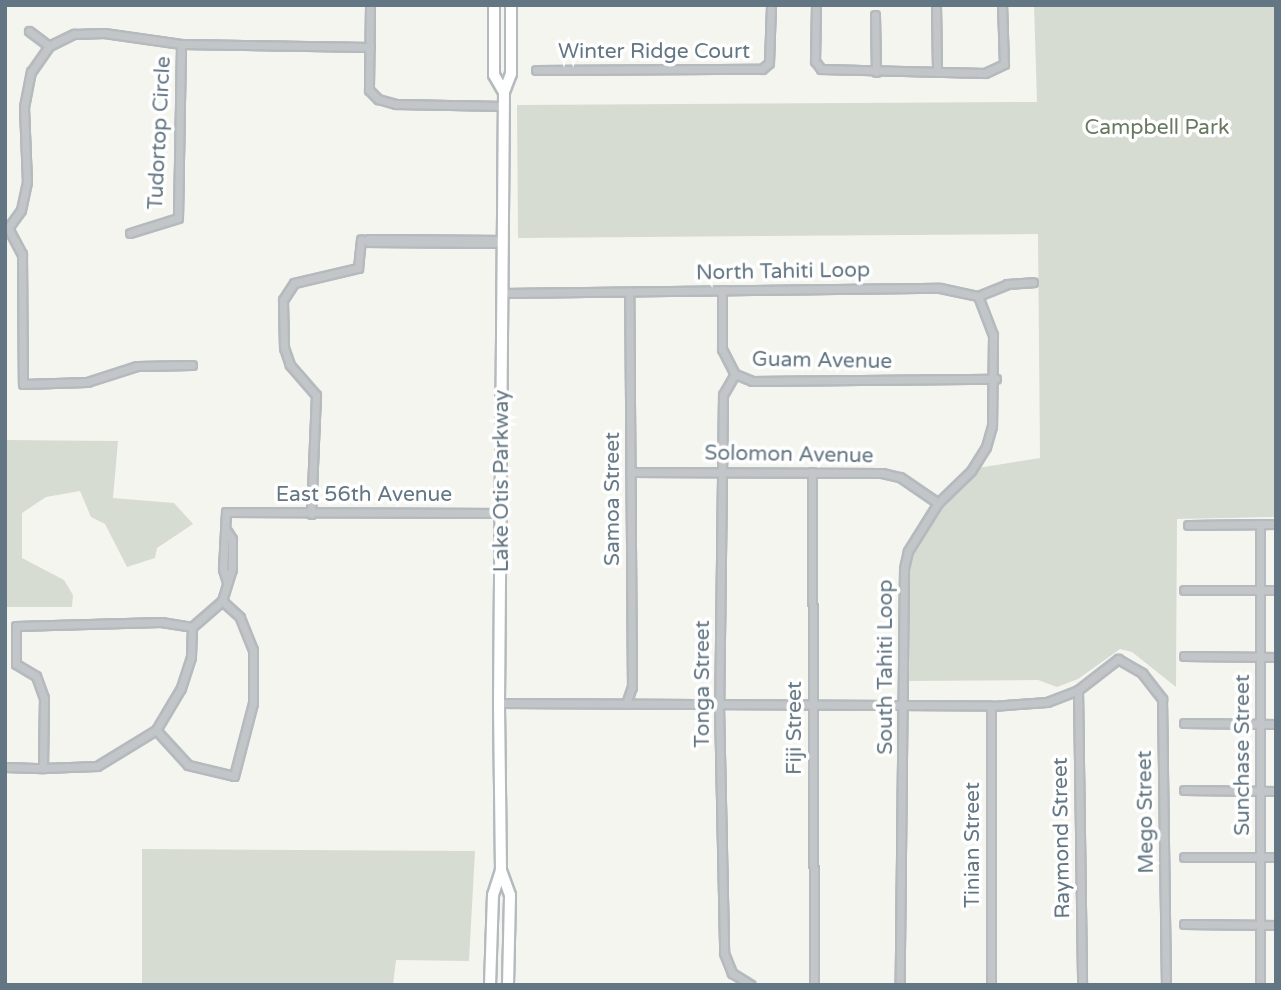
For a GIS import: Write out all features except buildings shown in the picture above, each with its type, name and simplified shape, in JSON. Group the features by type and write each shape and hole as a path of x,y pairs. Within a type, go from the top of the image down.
{"main road":[{"name":"Lake Otis Parkway","path":"494,5 494,75 504,92"},
{"name":"Lake Otis Parkway","path":"490,985 493,895 500,870 504,92 511,74 511,5"},
{"name":"Lake Otis Parkway","path":"500,870 510,895 508,985"}],"street":[{"path":"370,5 369,90 378,99 396,104 504,106"},
{"name":"Winter Ridge Court","path":"536,70 762,69 769,63 771,5"},
{"path":"816,5 815,61 821,69 985,74 1004,64 1002,5"},
{"path":"936,5 937,72"},
{"path":"875,15 876,72"},
{"path":"29,31 49,46"},
{"path":"192,365 137,366 87,382 23,384 22,254 7,229 21,210 27,182 24,107 31,72 49,46 74,34 104,33 181,44 370,47"},
{"name":"Tudortop Circle","path":"130,233 178,218 181,44"},
{"path":"311,514 316,395 290,365 284,348 283,300 294,283 358,268 365,240 503,242"},
{"path":"996,379 993,335 978,296 1007,284 1033,282"},
{"name":"North Tahiti Loop","path":"503,293 940,288 978,296"},
{"name":"Guam Avenue","path":"722,290 722,349 735,374 752,381 996,379"},
{"name":"Samoa Street","path":"626,704 632,687 629,292"},
{"name":"Tonga Street","path":"735,374 723,395 719,705 724,953 732,973 751,985"},
{"name":"South Tahiti Loop","path":"900,985 904,569 908,551 938,503 971,471 986,447 996,379"},
{"name":"Solomon Avenue","path":"631,472 812,472 900,477 938,503"},
{"name":"Fiji Street","path":"812,472 814,985"},
{"name":"East 56th Avenue","path":"222,601 227,582 223,569 226,512 503,513"},
{"path":"1188,524 1276,524"},
{"name":"Sunchase Street","path":"1260,524 1260,985"},
{"path":"1184,590 1276,590"},
{"path":"5,768 97,766 156,730 181,688 191,657 192,627 222,601 240,617 253,650 253,703 234,776 188,765 156,730"},
{"path":"43,768 44,698 36,676 16,664 16,626 161,622 192,627"},
{"path":"1184,656 1276,657"},
{"name":"Mego Street","path":"1077,690 1118,659 1142,673 1162,699 1166,985"},
{"path":"499,703 812,706 903,703 991,706 1047,702 1077,690"},
{"name":"Raymond Street","path":"1077,690 1082,985"},
{"name":"Tinian Street","path":"991,706 991,985"},
{"path":"1184,723 1276,724"},
{"path":"1184,790 1276,791"},
{"path":"1184,857 1276,858"},
{"path":"1184,924 1276,925"}],"green space":[{"name":"Campbell Park","path":"1034,5 1276,5 1276,517 1177,519 1176,687 1132,652 1120,649 1078,679 1057,687 1038,680 909,681 910,560 937,506 978,468 1040,458 1038,234 518,238 517,105 1037,102"},
{"path":"5,440 118,441 113,498 174,503 193,524 157,548 155,558 127,567 105,524 91,517 80,491 46,497 22,513 22,558 64,580 73,595 72,607 5,607"},
{"path":"142,849 475,851 469,961 396,960 393,985 142,985"}]}
